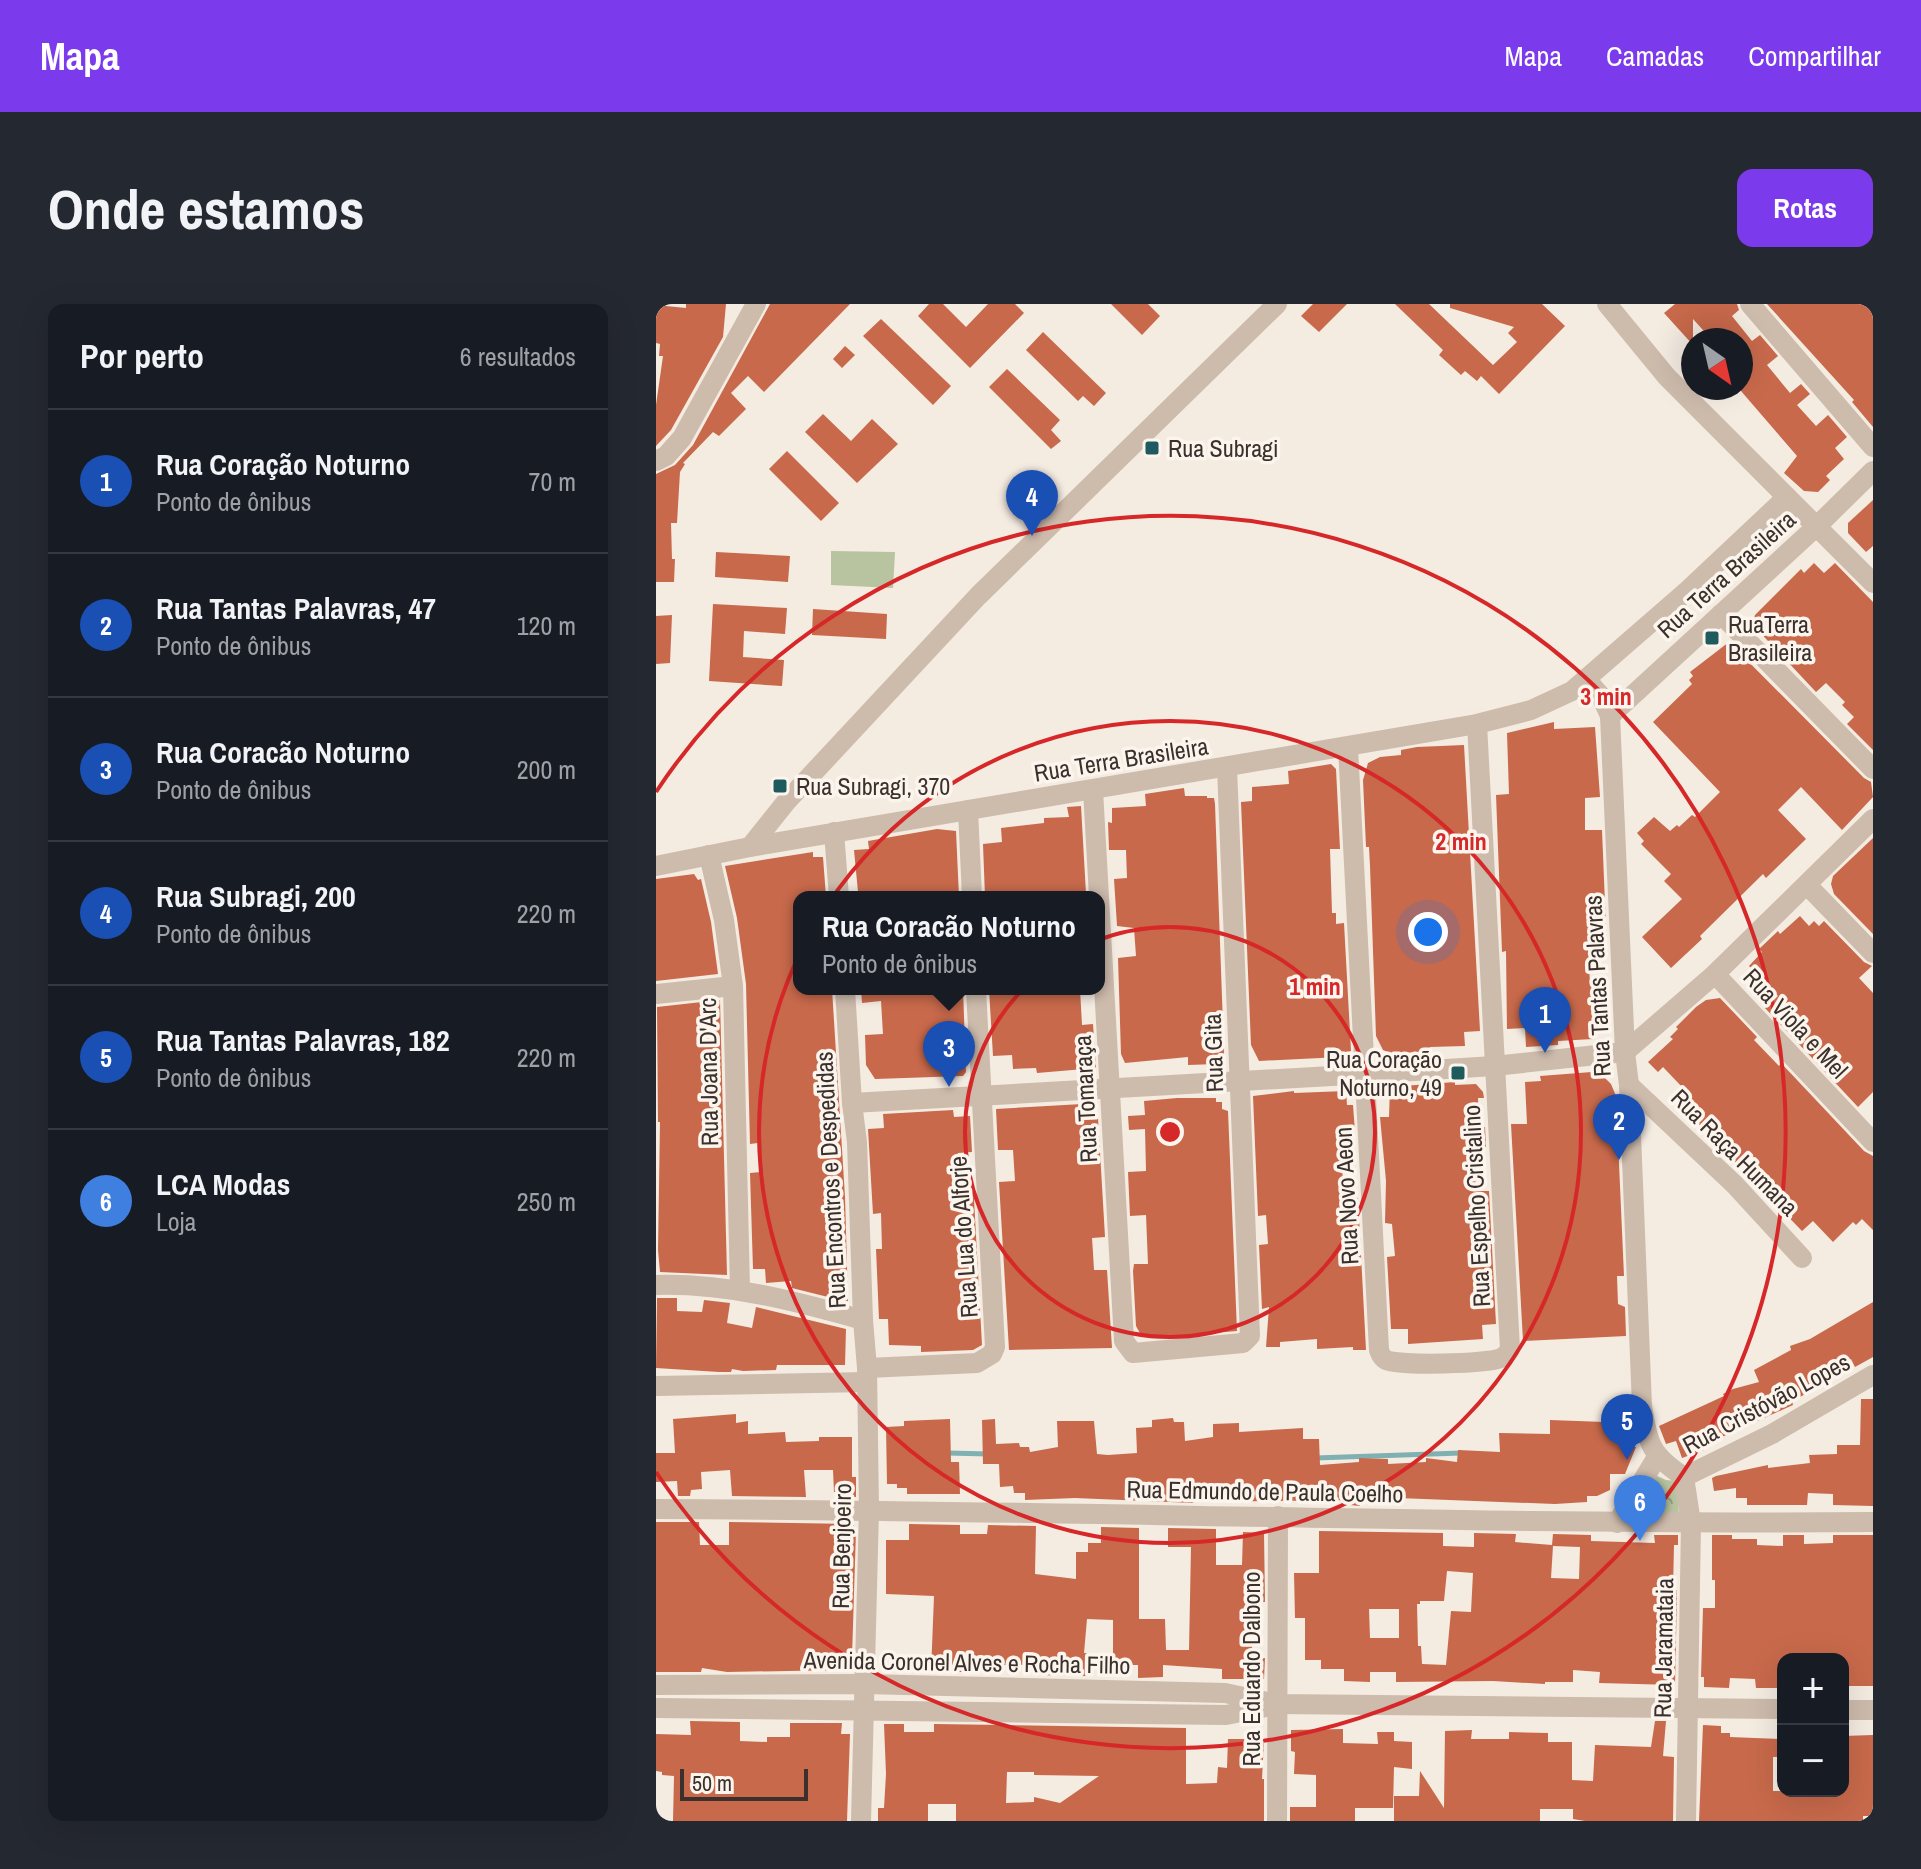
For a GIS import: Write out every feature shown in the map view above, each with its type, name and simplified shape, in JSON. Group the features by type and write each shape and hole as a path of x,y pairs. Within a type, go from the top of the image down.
{"street":[{"path":"741,330 747,304"},
{"path":"656,461 666,456 682,438 756,304"},
{"path":"750,847 786,802 978,596 1277,304"},
{"path":"1607,304 1667,377 1873,583"},
{"path":"1750,304 1873,447"},
{"name":"Rua Terra Brasileira","path":"1610,716 1873,471"},
{"name":"Rua Terra Brasileira","path":"656,866 834,832 1477,724 1552,702 1586,679 1687,591 1787,497"},
{"path":"1721,614 1873,769"},
{"path":"1586,679 1601,696 1610,716"},
{"name":"Rua Tantas Palavras","path":"1610,716 1642,1406 1649,1441 1657,1457"},
{"name":"Rua Espelho Cristalino","path":"1380,1355 1389,1361 1420,1364 1500,1358 1510,1349 1477,724"},
{"name":"Rua Novo Aeon","path":"1348,747 1380,1355"},
{"name":"Rua Gita","path":"1133,1353 1239,1344 1250,1336 1227,768"},
{"name":"Rua Tomaraça","path":"1093,790 1099,891"},
{"path":"968,810 972,891"},
{"path":"852,1103 1494,1066 1625,1052 1715,974 1873,819"},
{"path":"834,832 839,891"},
{"name":"Rua Joana D'Arc","path":"709,855 724,920 733,986 740,1290"},
{"path":"1807,885 1873,953"},
{"name":"Rua Viola e Mel","path":"1715,974 1873,1142"},
{"path":"656,994 733,986"},
{"name":"Rua Tomaraça","path":"1105,989 1123,1336 1133,1353"},
{"name":"Rua Encontros e Despedidas","path":"845,995 857,1142 867,1375"},
{"name":"Rua Lua do Alforje","path":"867,1375 977,1363 987,1359 995,1347 976,995"},
{"name":"Rua Raça Humana","path":"1629,1085 1735,1185 1802,1258"},
{"path":"656,1285 684,1284 740,1290 863,1320"},
{"path":"656,1386 867,1375"},
{"name":"Rua Benjoeiro","path":"861,1821 869,1510 867,1375"},
{"name":"Rua Cristóvão Lopes","path":"1684,1477 1772,1434 1873,1375"},
{"path":"1617,1523 1657,1457 1684,1477"},
{"name":"Rua Jaramataia","path":"1684,1477 1691,1523 1686,1821"},
{"name":"Rua Edmundo de Paula Coelho","path":"656,1509 1617,1523 1873,1522"},
{"name":"Rua Eduardo Dalbono","path":"1277,1821 1278,1516"},
{"name":"Avenida Coronel Alves e Rocha Filho","path":"656,1685 864,1684 1225,1693 1277,1704 1777,1709"},
{"name":"Avenida Coronel Alves e Rocha Filho","path":"656,1708 1226,1715 1277,1704"},
{"path":"1849,1710 1873,1710"}],"green space":[{"path":"831,551 895,552 893,588 831,585"},
{"path":"1655,1475 1677,1481 1679,1516 1631,1515"}],"building":[{"path":"686,304 726,304 723,337 671,430 656,446 656,405 663,356 659,356 660,344 656,343 656,305 686,308"},
{"path":"770,304 850,304 764,392 748,376 731,393 746,409 719,436 713,432 683,463 677,523 671,523 674,582 656,582 656,474 675,465 693,445"},
{"path":"929,304 943,304 966,327 988,304 1015,304 1024,313 970,368 918,316"},
{"path":"1111,304 1148,304 1160,316 1142,335"},
{"path":"1313,304 1347,304 1319,332 1301,316"},
{"path":"1395,304 1429,304 1493,365 1517,342 1508,333 1514,327 1450,308 1450,304 1542,304 1565,326 1499,394 1481,376 1477,381 1465,371 1461,375 1439,355 1443,350"},
{"path":"1675,304 1737,304 1739,310 1732,316 1742,328 1701,328 1693,319 1693,328 1681,328 1681,332 1664,313"},
{"path":"1767,304 1873,304 1873,427 1852,402 1854,400"},
{"path":"881,319 951,386 933,405 863,336"},
{"path":"1043,332 1106,393 1094,406 1083,396 1078,401 1026,350"},
{"path":"1760,335 1778,356 1767,365 1790,393 1801,384 1810,394 1797,405 1816,426 1828,415 1847,437 1835,448 1844,459 1826,476 1830,480 1818,492 1804,491 1784,473 1797,456 1749,400 1753,400 1753,340"},
{"path":"845,346 855,355 842,368 833,359"},
{"path":"1007,369 1060,420 1051,430 1061,441 1051,449 989,387"},
{"path":"823,414 851,441 872,419 898,444 857,483 805,432"},
{"path":"787,451 839,503 821,521 769,469"},
{"path":"1873,500 1873,546 1866,552 1848,533 1848,523"},
{"path":"716,552 790,556 788,582 715,577"},
{"path":"1814,563 1824,573 1835,563 1873,602 1873,750 1847,724 1854,717 1842,705 1845,702 1826,683 1816,692 1753,625 1755,615 1801,569 1804,573"},
{"path":"713,604 787,608 785,634 744,631 743,657 784,660 782,686 709,681"},
{"path":"813,609 887,614 886,639 812,635"},
{"path":"672,615 670,663 656,664 656,616"},
{"path":"1729,642 1871,782 1873,797 1842,830 1801,787 1778,810 1806,839 1766,878 1763,874 1671,968 1642,937 1682,899 1664,881 1671,874 1641,844 1644,841 1637,833 1654,817 1670,831 1677,825 1679,827 1692,815 1695,817 1720,792 1653,722 1692,684 1690,672"},
{"path":"1554,722 1554,729 1595,727 1600,797 1585,798 1585,830 1602,830 1607,953 1589,954 1589,968 1590,982 1608,981 1610,1024 1592,1025 1593,1039 1526,1047 1525,1028 1507,1029 1506,951 1502,952 1496,795 1509,794 1507,733"},
{"path":"1464,745 1480,1031 1464,1032 1465,1046 1430,1047 1431,1052 1390,1053 1383,1050 1376,1036 1370,866 1369,847 1366,847 1363,780 1368,763 1380,757 1401,755 1401,750 1417,747"},
{"path":"1331,764 1336,769 1340,849 1330,849 1332,913 1336,913 1336,924 1344,923 1351,1051 1340,1057 1259,1061 1251,1045 1241,802 1252,801 1252,787 1289,784 1288,771"},
{"path":"1184,788 1185,796 1207,796 1214,798 1215,804 1223,1059 1216,1064 1188,1065 1188,1057 1125,1063 1121,1054 1118,958 1136,956 1134,928 1117,926 1114,879 1127,878 1126,850 1109,850 1108,822 1112,823 1112,808 1146,806 1145,794"},
{"path":"1081,806 1086,891 985,891 983,844 1002,842 1001,828 1044,823 1044,818 1069,817 1067,807"},
{"path":"937,829 956,831 959,891 858,891 854,850 869,849 868,841"},
{"path":"1873,838 1873,934 1834,894 1831,884 1833,876"},
{"path":"813,852 813,857 823,857 826,891 793,891 793,995 832,995 848,1302 792,1288 791,1281 766,1283 765,1269 753,1269 750,1173 761,1172 758,1143 750,1144 746,984 737,918 725,866"},
{"path":"694,874 698,880 701,879 718,974 656,981 656,879"},
{"path":"1800,916 1809,926 1814,921 1819,926 1824,921 1864,962 1872,966 1859,978 1873,993 1873,1092 1858,1107 1765,1008 1778,996 1749,966 1762,952 1759,949"},
{"path":"861,995 963,995 966,1072 963,1076 875,1079 866,1065 865,1035 883,1034 881,1001 862,1003"},
{"path":"989,995 1080,995 1082,1025 1093,1024 1096,1068 1037,1073 1036,1068 1013,1069 1012,1055 993,1056"},
{"path":"1720,998 1779,1066 1781,1063 1864,1151 1873,1156 1873,1230 1862,1219 1856,1225 1853,1222 1833,1242 1813,1221 1802,1231 1673,1098 1683,1088 1663,1067 1658,1072 1648,1062 1673,1039 1670,1037 1678,1029 1676,1027 1696,1007 1706,1000"},
{"path":"720,1000 727,1275 660,1272 657,1007"},
{"path":"1592,1072 1611,1084 1616,1096 1624,1276 1617,1276 1618,1304 1625,1307 1626,1336 1523,1341 1511,1124 1527,1124 1525,1082 1541,1081 1540,1076"},
{"path":"1455,1082 1455,1085 1476,1084 1483,1092 1484,1098 1478,1098 1479,1127 1485,1127 1486,1147 1473,1147 1476,1191 1489,1191 1496,1324 1482,1325 1483,1339 1408,1344 1408,1329 1391,1329 1387,1257 1395,1256 1392,1224 1385,1223 1386,1181 1380,1117 1389,1117 1390,1087"},
{"path":"1294,1091 1346,1091 1347,1105 1353,1105 1355,1132 1344,1133 1341,1147 1343,1183 1347,1182 1348,1198 1358,1198 1366,1350 1353,1350 1353,1347 1317,1349 1317,1339 1280,1342 1280,1347 1266,1347 1269,1307 1262,1309 1259,1245 1268,1244 1266,1215 1258,1216 1253,1096"},
{"path":"1216,1098 1216,1102 1222,1102 1222,1109 1228,1111 1237,1331 1179,1336 1141,1335 1136,1326 1133,1271 1134,1264 1148,1264 1146,1215 1130,1216 1128,1172 1146,1171 1145,1129 1129,1130 1128,1116 1145,1115 1144,1101"},
{"path":"1082,1104 1083,1118 1098,1118 1105,1237 1092,1238 1094,1270 1107,1270 1112,1348 1009,1350 999,1182 1015,1181 1013,1150 998,1150 996,1109"},
{"path":"953,1110 954,1117 970,1116 972,1152 958,1153 960,1181 973,1181 982,1345 973,1350 921,1352 921,1346 889,1345 888,1319 879,1319 876,1249 882,1249 881,1213 873,1214 868,1129 884,1128 883,1114"},
{"path":"657,1298 677,1298 677,1311 702,1312 704,1300 730,1303 727,1323 752,1328 756,1307 846,1329 845,1365 777,1365 776,1370 732,1369 731,1372 656,1368"},
{"path":"1873,1302 1873,1357 1855,1367 1851,1359 1825,1371 1829,1382 1792,1401 1793,1405 1702,1446 1704,1450 1682,1458 1676,1441 1666,1444 1659,1426 1733,1389 1759,1382 1754,1370 1791,1350 1790,1346 1810,1339"},
{"path":"1861,1399 1873,1399 1873,1506 1833,1505 1833,1494 1808,1493 1807,1505 1747,1505 1747,1498 1736,1498 1736,1488 1714,1491 1712,1478 1716,1476 1768,1465 1768,1468 1810,1463 1809,1455 1837,1454 1837,1445 1860,1445"},
{"path":"736,1414 736,1423 748,1421 748,1434 785,1432 786,1442 819,1441 819,1437 852,1437 852,1477 856,1477 856,1497 844,1497 844,1491 834,1492 833,1470 804,1470 806,1497 732,1496 730,1470 701,1472 702,1489 691,1490 690,1496 678,1496 677,1481 656,1482 656,1453 675,1453 673,1419"},
{"path":"1173,1418 1174,1422 1184,1422 1185,1441 1213,1437 1213,1424 1239,1423 1239,1432 1303,1428 1303,1439 1319,1439 1320,1465 1359,1462 1359,1458 1388,1459 1388,1464 1426,1462 1426,1458 1457,1462 1458,1450 1500,1452 1499,1433 1550,1434 1550,1420 1632,1423 1631,1447 1636,1447 1625,1474 1610,1474 1610,1490 1597,1496 1587,1496 1587,1502 1555,1504 1398,1498 1398,1503 1360,1502 1360,1506 1350,1505 1359,1500 1194,1503 1075,1498 1025,1500 1025,1493 1014,1493 1013,1486 1000,1487 999,1464 983,1464 982,1420 995,1419 996,1444 1019,1443 1020,1447 1029,1447 1030,1452 1058,1447 1057,1421 1094,1421 1097,1454 1108,1455 1137,1453 1136,1428 1152,1427 1152,1420"},
{"path":"950,1419 951,1462 959,1462 960,1494 907,1494 907,1488 887,1484 886,1427 904,1426 904,1421"},
{"path":"656,1522 699,1522 700,1545 729,1545 729,1522 853,1524 856,1530 852,1657 842,1657 842,1670 727,1672 702,1668 701,1672 656,1672"},
{"path":"909,1524 960,1525 960,1534 987,1534 988,1525 1036,1526 1035,1574 1076,1579 1076,1552 1088,1552 1088,1543 1101,1543 1101,1527 1139,1528 1139,1619 1165,1619 1166,1650 1189,1650 1191,1547 1168,1547 1168,1528 1216,1529 1216,1565 1242,1565 1243,1532 1264,1533 1265,1602 1253,1601 1252,1652 1260,1653 1260,1659 1265,1658 1264,1679 1222,1679 1222,1669 1163,1665 1163,1677 1138,1678 1138,1665 1113,1665 1113,1620 1087,1619 1084,1653 1087,1653 1087,1676 1035,1675 1036,1665 984,1665 983,1672 931,1672 934,1596 886,1594 886,1540 909,1540"},
{"path":"1319,1531 1443,1533 1443,1546 1474,1547 1474,1533 1516,1534 1515,1542 1552,1545 1553,1534 1591,1535 1591,1541 1655,1543 1654,1535 1678,1535 1678,1545 1674,1545 1673,1590 1677,1590 1675,1685 1599,1683 1600,1672 1573,1670 1573,1682 1545,1684 1396,1682 1396,1672 1370,1672 1370,1682 1344,1681 1344,1669 1321,1669 1321,1660 1305,1660 1305,1618 1295,1618 1294,1573 1319,1573","holes":["1553,1546 1580,1547 1579,1579 1551,1578","1447,1571 1473,1573 1471,1612 1451,1611 1446,1665 1422,1664 1421,1646 1418,1646 1417,1604 1420,1601 1444,1601","1369,1609 1399,1609 1399,1638 1370,1638"]},
{"path":"1712,1535 1732,1535 1732,1539 1757,1539 1757,1545 1783,1546 1783,1535 1804,1535 1804,1544 1833,1543 1833,1535 1873,1535 1873,1686 1849,1686 1849,1653 1777,1653 1777,1688 1756,1688 1755,1679 1730,1678 1729,1688 1704,1687 1704,1677 1701,1677 1703,1608 1715,1608 1715,1580 1712,1580"},
{"path":"690,1721 740,1722 740,1741 767,1742 767,1737 790,1737 790,1723 842,1723 841,1734 850,1734 847,1821 673,1821 674,1776 656,1771 656,1734 691,1735"},
{"path":"1655,1721 1666,1721 1663,1756 1674,1757 1673,1821 1585,1821 1573,1819 1573,1809 1540,1809 1540,1821 1394,1821 1394,1796 1419,1796 1420,1771 1444,1808 1445,1731 1472,1730 1471,1739 1509,1739 1509,1732 1548,1733 1548,1742 1572,1742 1572,1780 1593,1781 1595,1745 1651,1747"},
{"path":"884,1724 904,1724 904,1732 934,1732 934,1724 1186,1728 1186,1784 1217,1783 1218,1767 1227,1768 1228,1739 1264,1740 1264,1821 956,1821 956,1804 928,1804 928,1821 878,1821 878,1808 884,1808","holes":["1007,1772 1034,1772 1034,1775 1099,1776 1060,1803 1034,1797 1034,1802 1006,1803"]},
{"path":"1703,1725 1721,1726 1721,1733 1730,1733 1730,1737 1777,1739 1777,1757 1773,1757 1773,1791 1777,1791 1777,1797 1849,1797 1849,1736 1873,1735 1873,1816 1863,1816 1863,1821 1699,1821"},
{"path":"1343,1729 1343,1743 1378,1744 1377,1732 1394,1732 1394,1741 1412,1742 1412,1769 1394,1767 1393,1808 1355,1808 1355,1821 1290,1821 1290,1807 1316,1807 1316,1775 1294,1774 1295,1752 1291,1751 1291,1730"}],"waterway":[{"path":"947,1453 989,1454"},
{"path":"1315,1458 1461,1453"}],"place":[{"name":"Rua Subragi","path":"1152,448"},
{"name":"Rua Subragi, 200","path":"1032,536"},
{"name":"RuaTerra Brasileira","path":"1712,638"},
{"name":"Rua Subragi, 370","path":"780,786"},
{"name":"Rua Coração Noturno","path":"1545,1053"},
{"name":"Rua Coração Noturno, 49","path":"1458,1073"},
{"name":"Rua Coracão Noturno","path":"949,1087"},
{"name":"Rua Tantas Palavras, 47","path":"1619,1160"},
{"name":"Rua Tantas Palavras, 182","path":"1627,1460"},
{"name":"LCA Modas","path":"1640,1541"}]}
